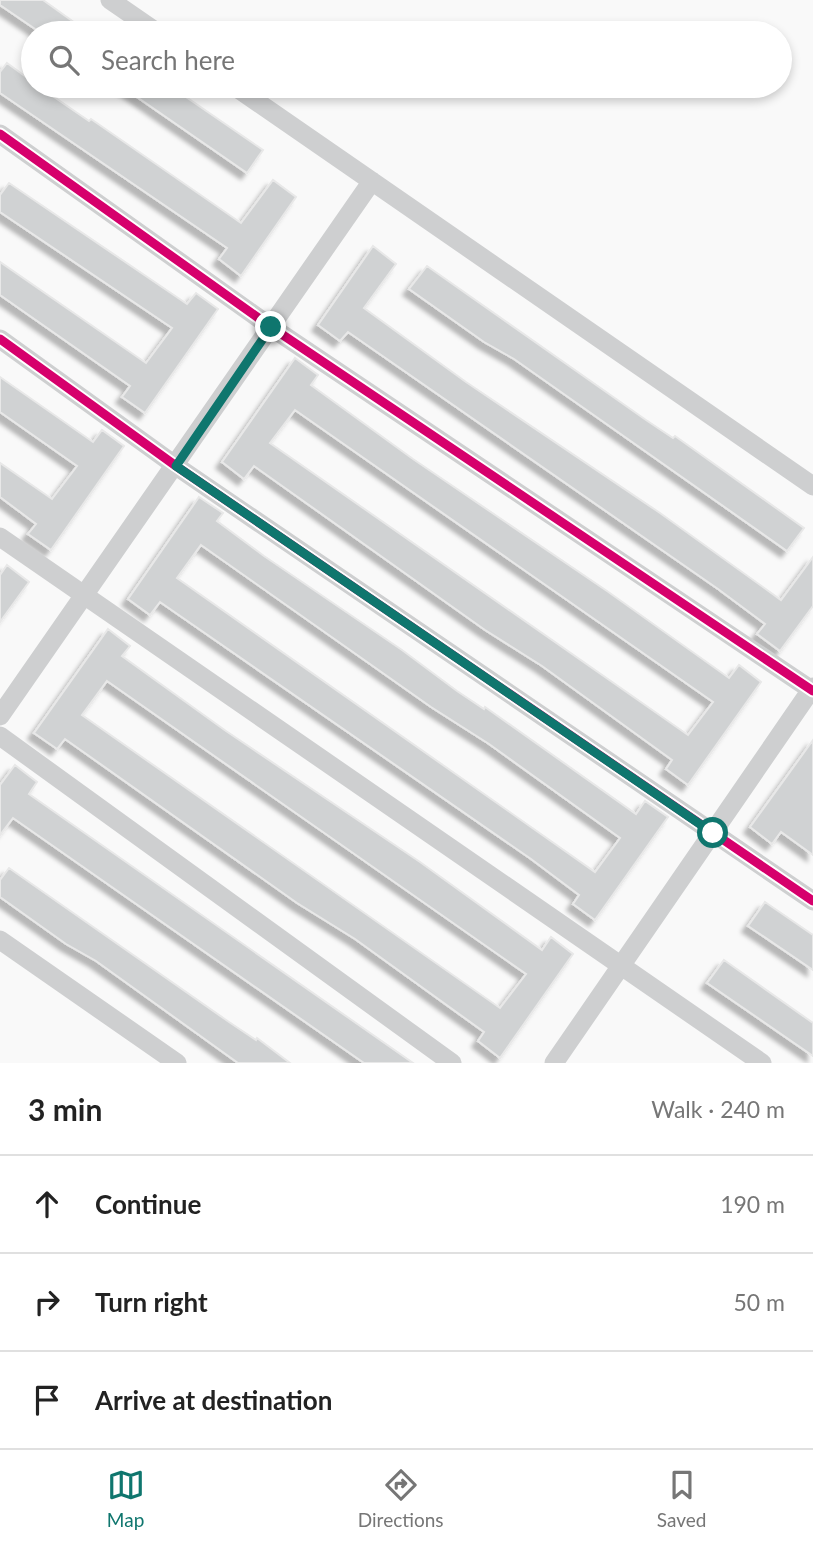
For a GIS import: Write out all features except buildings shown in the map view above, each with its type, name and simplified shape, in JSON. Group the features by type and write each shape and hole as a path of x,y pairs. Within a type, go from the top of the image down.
{"street":[{"path":"110,0 141,21"},
{"path":"251,98 813,486"},
{"path":"0,134 271,327 812,689 554,1063"},
{"path":"0,716 372,181"},
{"path":"0,339 176,466 813,901"},
{"path":"0,537 762,1063"},
{"path":"0,736 452,1063"},
{"path":"0,940 177,1063"}],"cycle path":[{"path":"0,134 271,327 813,691"},
{"path":"0,339 176,466 813,901"}],"route":[{"path":"271,327 176,466 713,833"}]}
